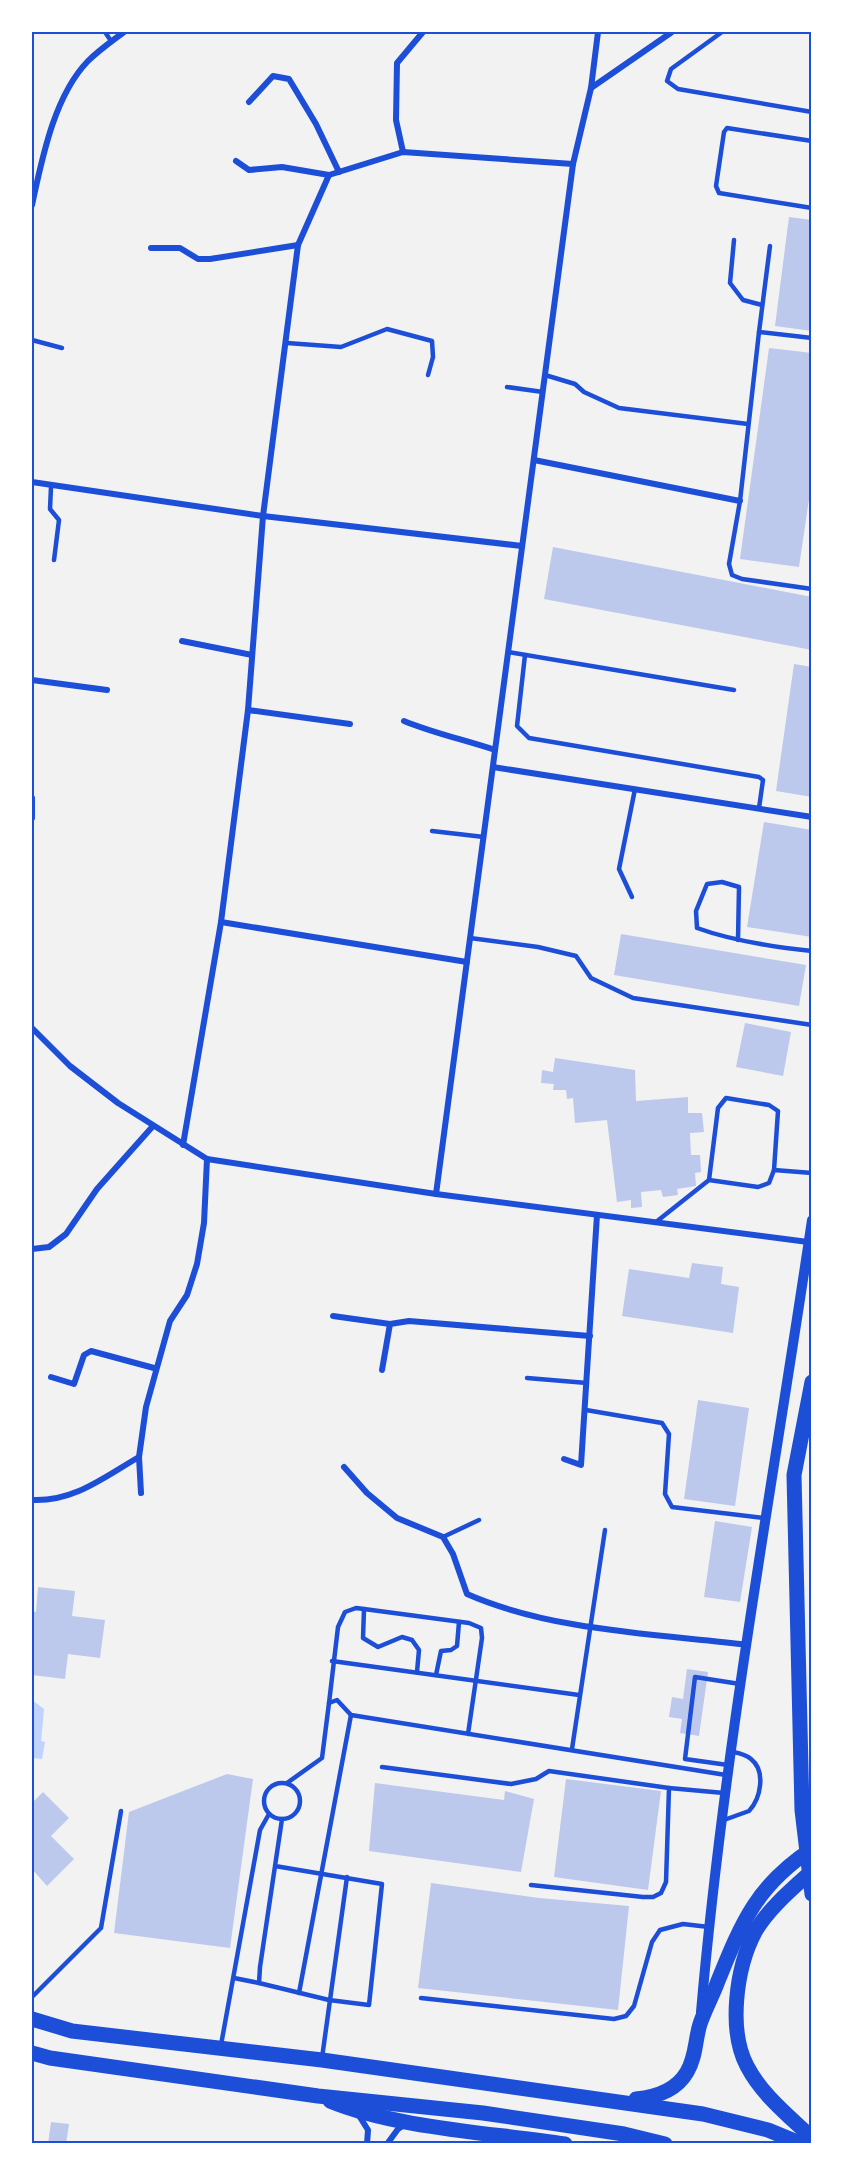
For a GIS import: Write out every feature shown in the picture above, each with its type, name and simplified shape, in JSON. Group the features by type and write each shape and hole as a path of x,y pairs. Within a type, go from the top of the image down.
{"highway":[{"path":"812,1382 794,1475 802,1810 812,1894"},
{"path":"618,2101 656,2097 675,2086 687,2073 696,2050 700,2024 734,1943 757,1899 784,1868 812,1848"},
{"path":"812,1872 782,1899 755,1932 739,1977 736,2023 738,2044 747,2066 761,2088 812,2138"},
{"path":"32,2019 72,2031 322,2060 723,2118 768,2130 802,2144"},
{"path":"32,2053 50,2058 318,2096 483,2113 624,2134 665,2144"},
{"path":"318,2096 352,2110 565,2144"}],"street":[{"path":"32,205 51,129 70,88 87,62 124,32"},
{"path":"403,152 396,120 397,63 423,32"},
{"path":"436,1194 573,164 591,88 598,32"},
{"path":"591,88 672,32"},
{"path":"249,102 273,76 289,79 316,124 339,172"},
{"path":"236,161 249,170 282,167 329,175 403,152 573,164"},
{"path":"183,1145 221,922 248,710 263,516 298,245 329,175"},
{"path":"151,248 180,249 198,259 210,259 298,245"},
{"path":"534,460 740,501"},
{"path":"32,482 51,487 263,516 522,546"},
{"path":"182,641 252,655"},
{"path":"32,680 107,690"},
{"path":"248,710 350,724"},
{"path":"404,721 424,730 450,735 495,750"},
{"path":"493,767 812,817"},
{"path":"32,798 32,818"},
{"path":"221,922 467,962"},
{"path":"32,1028 70,1066 153,1126 207,1159 436,1194 808,1242"},
{"path":"32,1249 49,1247 66,1234 97,1189 153,1126"},
{"path":"141,1493 139,1456 154,1368 170,1321 186,1295 197,1264 204,1223 207,1159"},
{"path":"564,1459 581,1465 597,1215"},
{"path":"700,2024 709,1927 723,1820 812,1220"},
{"path":"333,1316 390,1324 409,1322 590,1336"},
{"path":"382,1370 390,1324"},
{"path":"51,1377 74,1384 84,1355 91,1351 154,1368"},
{"path":"32,1500 69,1496 100,1482 139,1456"},
{"path":"344,1467 368,1493 397,1518 443,1537 453,1554 467,1594 501,1609 591,1625 748,1645"},
{"path":"352,2110 360,2116 368,2130 367,2144"},
{"path":"387,2144 398,2129 416,2122"}],"lane":[{"path":"105,32 111,41"},
{"path":"722,32 672,69 667,81 678,89 812,112"},
{"path":"812,141 727,128 716,186 719,193 812,208"},
{"path":"734,240 730,283 743,300 762,305"},
{"path":"770,246 740,501 729,564 732,575 742,579 812,589"},
{"path":"287,343 340,347 387,329 432,342 433,357 428,375"},
{"path":"759,332 812,338"},
{"path":"32,340 62,348"},
{"path":"545,375 574,384 584,392 619,408 748,424"},
{"path":"507,387 543,392"},
{"path":"51,487 50,509 59,520 54,560"},
{"path":"508,652 734,690"},
{"path":"525,655 517,726 521,734 529,738 759,777 763,780 764,786 759,808"},
{"path":"632,897 619,869 635,789"},
{"path":"432,831 484,837"},
{"path":"738,940 739,887 722,882 707,884 696,911 696,928 738,940 812,951"},
{"path":"470,938 538,947 576,956 591,978 633,998 812,1025"},
{"path":"656,1222 709,1180 718,1108 726,1098 769,1105 778,1112 774,1170 769,1184 764,1187 709,1180"},
{"path":"774,1170 812,1173"},
{"path":"527,1378 587,1383"},
{"path":"586,1410 662,1423 669,1434 665,1494 672,1507 767,1518"},
{"path":"443,1537 478,1520"},
{"path":"572,1749 605,1530"},
{"path":"287,1783 297,1790 300,1801 297,1812 282,1819 269,1814 264,1803 266,1792 275,1784 287,1783 322,1758 332,1661 338,1627 345,1612 356,1608 459,1622 476,1626 483,1632 468,1734"},
{"path":"364,1609 363,1638 378,1647 402,1637 412,1640 419,1650 417,1672"},
{"path":"436,1675 441,1651 451,1650 457,1646 459,1622"},
{"path":"332,1661 579,1695"},
{"path":"730,1771 685,1759 695,1677 742,1684"},
{"path":"329,1703 337,1700 351,1715 687,1768 730,1771"},
{"path":"299,1993 351,1715"},
{"path":"723,1820 749,1811 759,1795 760,1776 757,1765 749,1757 733,1752"},
{"path":"687,1768 688,1760"},
{"path":"382,1767 511,1784 536,1779 549,1771 669,1788 727,1793"},
{"path":"531,1885 643,1897 652,1897 662,1893 666,1882 669,1788"},
{"path":"32,1998 101,1928 122,1810"},
{"path":"220,2047 260,1830 269,1814"},
{"path":"259,1983 282,1819"},
{"path":"234,1977 329,2000 365,2006 370,2002 383,1888 379,1882 275,1866"},
{"path":"322,2060 347,1877"},
{"path":"422,1998 614,2019 626,2016 634,2006 652,1942 660,1930 683,1924 709,1927"}],"water":[{"path":"32,1700 44,1709 41,1741 45,1742 42,1759 32,1758"}],"building":[{"path":"789,217 812,220 812,331 775,326"},
{"path":"769,348 812,353 812,479 799,567 740,559"},
{"path":"553,547 812,597 812,650 544,599"},
{"path":"794,664 812,667 812,797 776,791"},
{"path":"764,822 812,830 812,937 747,927"},
{"path":"621,934 806,965 799,1006 614,975"},
{"path":"745,1023 791,1032 783,1076 736,1067"},
{"path":"555,1058 635,1070 636,1101 688,1097 688,1113 702,1113 704,1132 690,1133 691,1155 700,1155 701,1172 695,1173 696,1186 677,1189 678,1195 663,1197 661,1190 641,1192 642,1207 631,1208 631,1200 617,1202 607,1120 575,1123 573,1098 567,1099 566,1090 553,1090 554,1084 541,1083 542,1070 553,1072"},
{"path":"692,1263 723,1267 721,1284 739,1287 733,1333 622,1316 629,1269 689,1278"},
{"path":"698,1400 749,1408 735,1506 684,1499"},
{"path":"715,1521 752,1527 740,1602 704,1597"},
{"path":"38,1587 75,1591 72,1616 105,1620 100,1658 68,1654 65,1679 32,1675 32,1611 36,1612"},
{"path":"687,1669 708,1672 699,1736 680,1733 682,1719 669,1717 672,1697 683,1699"},
{"path":"227,1774 253,1779 230,1948 114,1933 129,1812"},
{"path":"566,1779 661,1791 648,1890 554,1877"},
{"path":"375,1783 504,1800 505,1791 534,1799 521,1872 369,1851"},
{"path":"43,1792 69,1818 51,1836 74,1859 47,1886 32,1869 32,1803"},
{"path":"431,1883 539,1898 629,1906 618,2010 418,1988"},
{"path":"51,2122 69,2124 66,2144 48,2144"}]}
